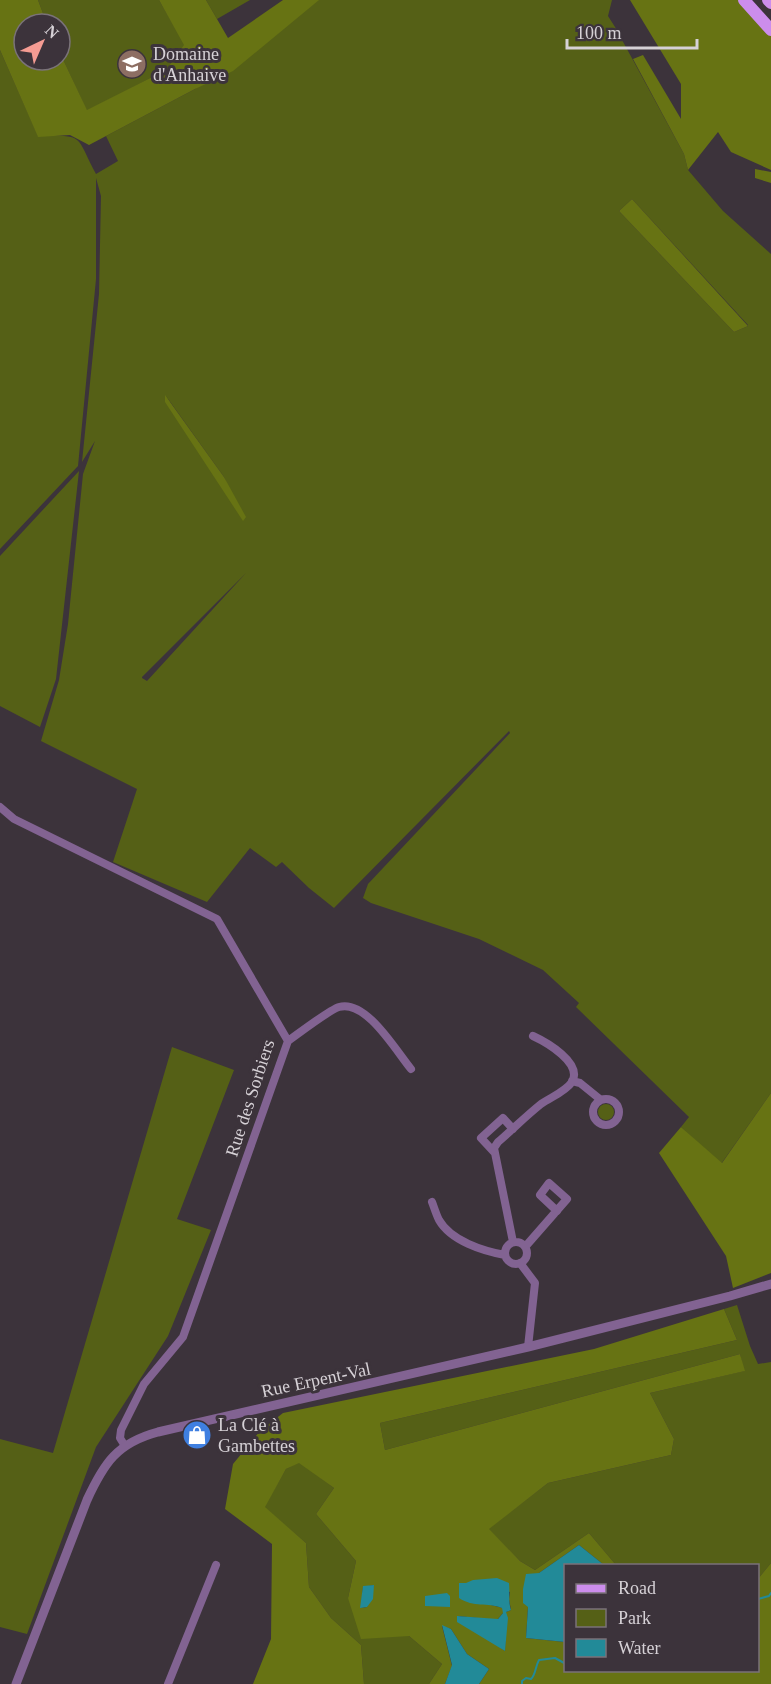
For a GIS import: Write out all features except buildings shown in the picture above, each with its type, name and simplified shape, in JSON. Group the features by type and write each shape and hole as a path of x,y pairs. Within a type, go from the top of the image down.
{"main road":[{"path":"744,0 771,30"},
{"path":"754,0 771,21"}],"street":[{"name":"Rue des Sorbiers","path":"0,807 14,819 217,920 288,1041 183,1337 144,1384 121,1430 120,1438 125,1446"},
{"path":"288,1041 339,1007 355,1007 367,1014 411,1069"},
{"path":"494,1152 498,1142 543,1102 555,1097 572,1082 573,1068 569,1061 549,1044 533,1036"},
{"path":"572,1082 580,1083 601,1100"},
{"path":"513,1129 503,1118 481,1138 494,1152 513,1242"},
{"path":"432,1202 439,1221 459,1239 484,1251 505,1255 511,1263 520,1263 525,1259 525,1247 518,1242 513,1242 508,1245 505,1255"},
{"path":"525,1247 557,1211"},
{"path":"520,1263 535,1283 528,1347"},
{"name":"Rue Erpent-Val","path":"16,1684 100,1472 112,1456 135,1439 528,1347 771,1284"},
{"path":"168,1684 216,1565"}],"green space":[{"path":"0,0 38,0 42,12 12,12 12,72 69,72 87,110 166,70 184,45 159,0 206,0 228,38 283,0 319,0 233,71 89,145 70,135 38,137 0,50"},
{"path":"38,0 159,0 185,45 166,70 87,111 69,72 72,72 72,12 42,12"},
{"path":"206,0 250,0 217,19"},
{"path":"309,0 612,0 608,16 684,154 688,170 723,211 771,254 771,1093 721,1164 681,1127 689,1117 576,1007 579,1003 543,970 479,939 371,903 363,898 368,884 510,733 509,731 334,908 282,862 276,867 250,848 207,902 113,862 137,789 41,741 59,680 68,624 83,474 95,441 82,462 99,294 101,196 96,178 96,279 78,466 0,549 0,50 38,136 64,136 77,140 96,174 118,161 106,136 195,89","holes":["632,199 748,325 748,326 734,332 619,211","166,396 224,477 243,520","246,573 147,681 142,677"]},
{"path":"630,0 739,0 771,36 771,170 731,152 718,132 688,170 684,154 633,59 643,55 681,119 681,84"},
{"path":"755,169 771,172 771,183 755,178"},
{"path":"632,199 748,326 734,332 619,211"},
{"path":"165,395 224,477 246,517 243,521 165,402"},
{"path":"79,471 56,679 40,727 0,706 0,556"},
{"path":"172,1047 234,1070 177,1219 211,1230 168,1336 96,1447 27,1634 0,1627 0,1439 53,1453"},
{"path":"771,1093 771,1273 733,1288 726,1256 659,1153 681,1127 722,1163"},
{"path":"603,1104 609,1104 614,1112 612,1118 603,1120 598,1115 598,1109"},
{"path":"737,1305 758,1364 771,1362 771,1563 759,1578 759,1564 615,1564 589,1533 535,1570 520,1561 488,1529 548,1483 671,1455 674,1439 650,1393 744,1371 740,1354 385,1450 380,1423 737,1340 724,1309"},
{"path":"724,1309 737,1340 380,1423 385,1450 740,1354 745,1371 650,1393 674,1439 671,1455 548,1483 489,1529 520,1561 535,1570 589,1533 615,1564 603,1564 579,1545 539,1573 528,1607 526,1638 564,1642 564,1672 759,1672 759,1578 771,1563 771,1684 479,1684 489,1669 467,1654 451,1629 442,1626 452,1666 445,1684 429,1684 442,1664 409,1636 361,1639 348,1598 356,1561 316,1514 334,1488 299,1463 286,1469 265,1507 306,1543 309,1587 331,1618 361,1645 364,1684 253,1684 271,1639 272,1544 225,1509 233,1464 260,1431 283,1413 594,1349","holes":["466,1583 510,1592 511,1610 506,1612 505,1651 458,1616 497,1620 503,1613 503,1608 487,1604 459,1584","374,1585 367,1607 361,1608 363,1587"]},
{"path":"299,1462 334,1488 316,1514 356,1561 348,1598 409,1636 442,1664 429,1684 364,1684 361,1645 331,1618 309,1587 306,1543 264,1507 286,1469"}],"water":[{"path":"579,1545 603,1564 564,1564 564,1642 526,1638 528,1607 523,1603 523,1589 526,1574 539,1573"},
{"path":"497,1578 509,1583 511,1610 506,1612 508,1618 505,1651 457,1622 457,1616 498,1619 503,1613 502,1608 470,1603 459,1598 459,1583"},
{"path":"374,1585 373,1599 367,1607 360,1608 363,1586"},
{"path":"447,1593 450,1596 450,1607 425,1606 425,1596"},
{"path":"442,1625 451,1629 467,1654 489,1669 479,1684 445,1684 452,1665"}],"waterway":[{"path":"759,1599 769,1596 771,1593"},
{"path":"522,1684 526,1678 533,1677 539,1660 555,1658 564,1663"}],"place":[{"name":"Domaine d'Anhaive","path":"132,64"},
{"name":"La Clé à Gambettes","path":"197,1435"}]}
